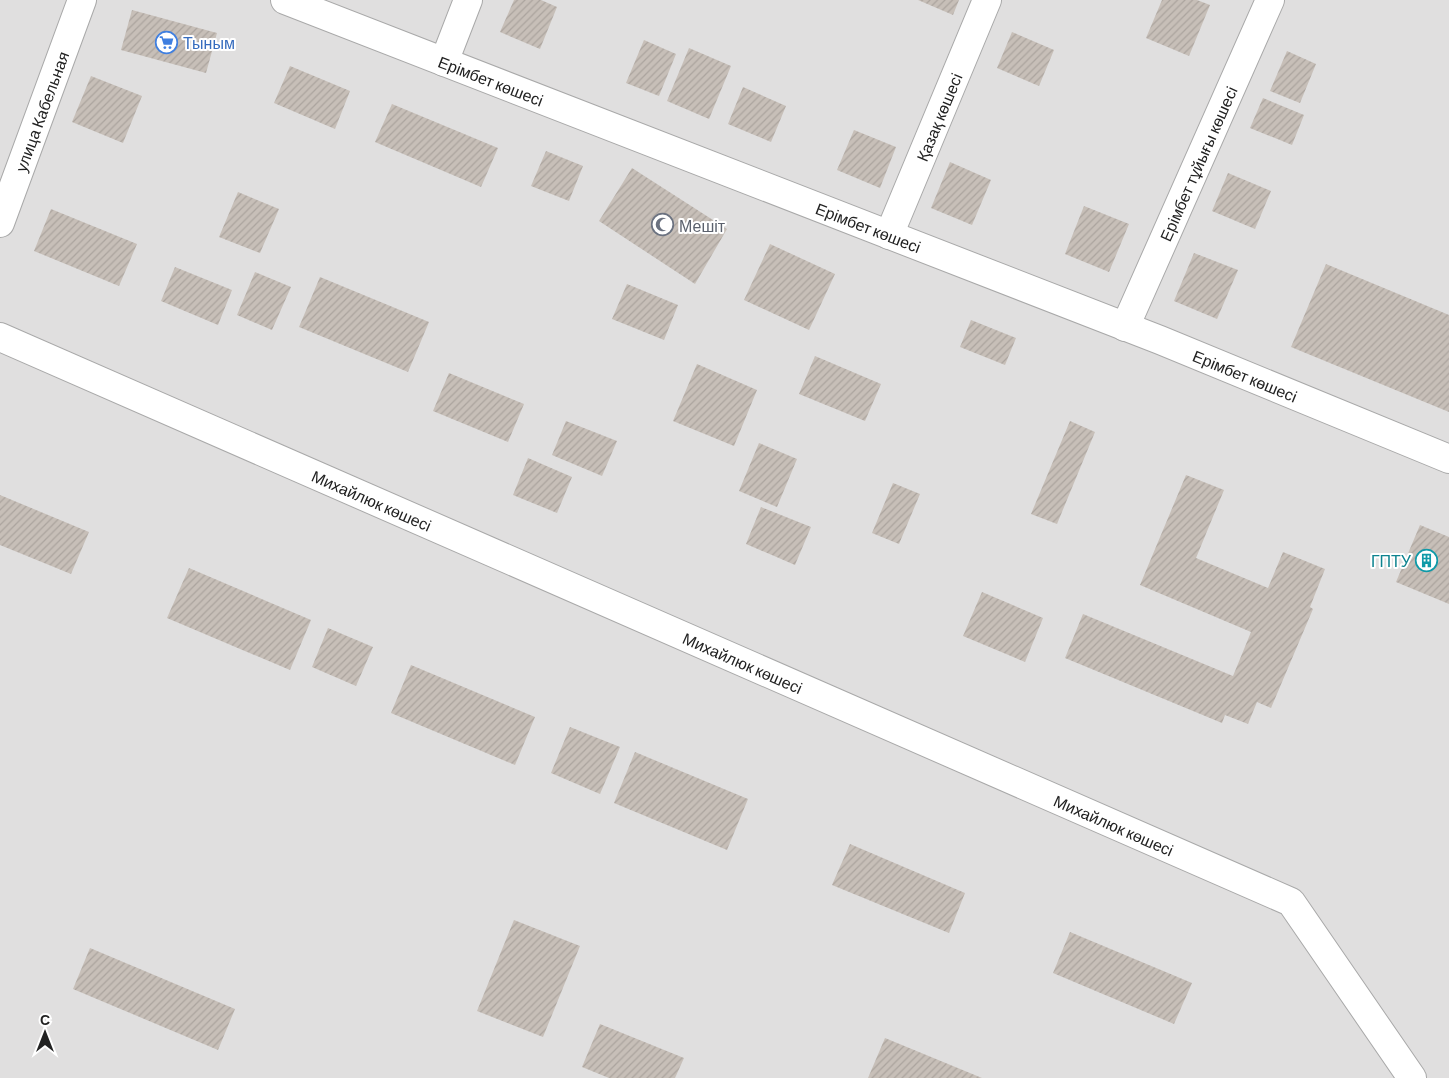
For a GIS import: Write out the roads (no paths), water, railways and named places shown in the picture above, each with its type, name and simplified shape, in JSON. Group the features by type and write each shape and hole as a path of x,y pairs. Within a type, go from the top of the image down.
{"street":[{"name":"улица Кабельная","path":"0,223 82,0"},
{"name":"Ерімбет көшесі","path":"285,0 1125,327 1449,459"},
{"path":"444,62 468,0"},
{"name":"Қазақ көшесі","path":"889,235 987,0"},
{"name":"Ерімбет тұйығы көшесі","path":"1125,327 1270,0"},
{"name":"Михайлюк көшесі","path":"0,337 1291,902 1412,1078"}],"place":[{"name":"Тыным","path":"167,42"},
{"name":"Мешіт","path":"663,225"},
{"name":"ГПТУ","path":"1427,560"}]}
